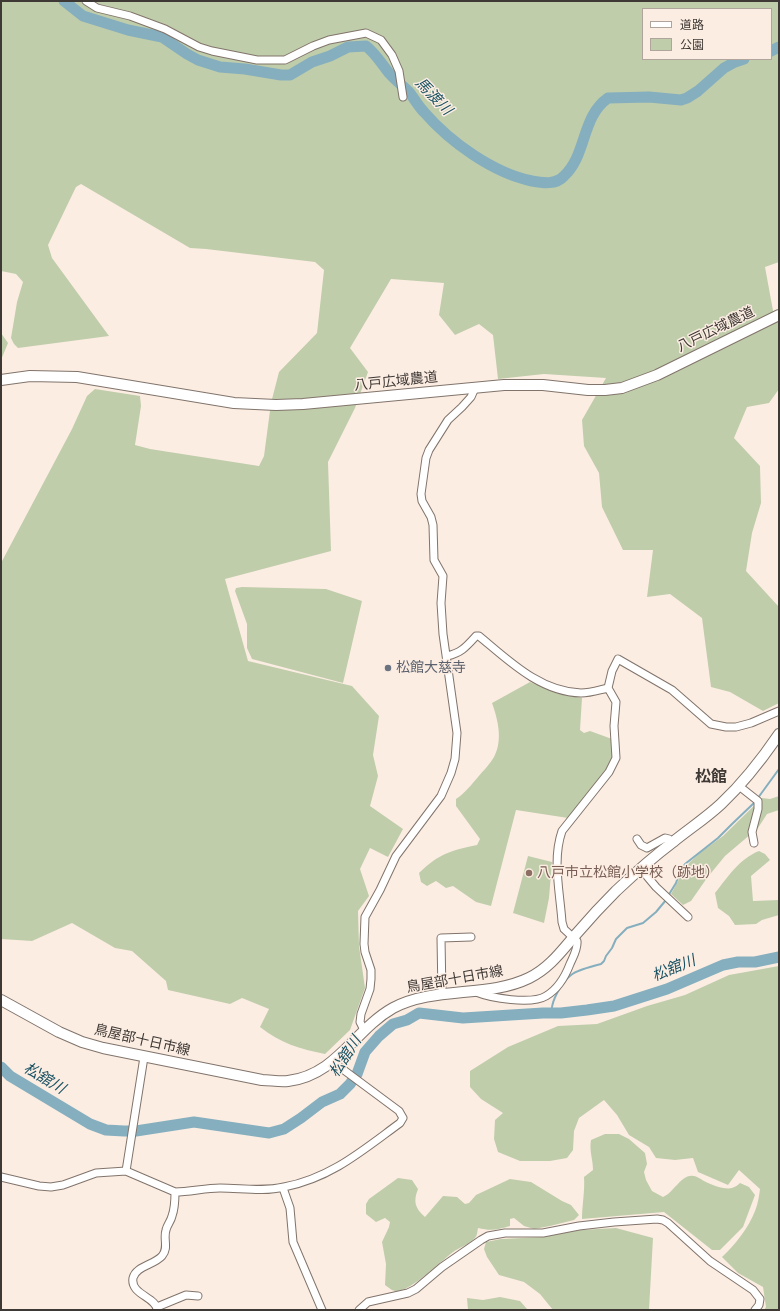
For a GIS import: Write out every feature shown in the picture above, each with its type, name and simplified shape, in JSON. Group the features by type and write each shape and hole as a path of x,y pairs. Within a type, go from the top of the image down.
{"main road":[{"name":"八戸広域農道","path":"1,380 30,376 77,377 228,402 276,405 303,404 522,384 588,390 605,390 622,388 657,375 779,315"},
{"name":"鳥屋部十日市線","path":"1,1000 59,1032 82,1042 103,1048 262,1080 287,1081 305,1077 321,1070 333,1062 364,1030 379,1017 394,1008 421,998 518,983 530,978 544,969 556,959 596,911 641,869 672,842 698,824 739,786 768,751 779,734"}],"street":[{"path":"86,1 97,8 130,16 165,29 199,47 258,60 285,60 329,40 366,33 381,40 392,55 399,71 403,97"},
{"path":"364,1030 360,1022 361,1014 370,989 371,979 371,970 364,944 365,917 396,856 441,796 455,760 457,733 443,634 441,603 443,576 434,560 433,525 431,517 422,501 421,494 426,458 429,450 448,420 471,397 475,388"},
{"path":"447,656 462,651 476,636 479,636 499,654 521,670 555,688 580,693 608,688"},
{"path":"472,990 483,994 509,999 536,999 546,996 557,986 568,970 578,944 577,941 564,929 562,922 556,857 558,842 562,832 609,772 616,758 614,726 616,702 608,688 612,671 618,659 672,690 711,724 736,727 751,723 779,711"},
{"path":"739,786 758,801 752,832 754,843"},
{"path":"637,839 641,845 647,848 666,838 672,842"},
{"path":"641,869 656,887 688,917"},
{"path":"442,994 441,938 471,937"},
{"path":"126,1171 144,1057"},
{"path":"1,1177 39,1186 50,1187 63,1185 96,1173 126,1171 175,1192 219,1188 253,1190 283,1188 322,1176 345,1163 400,1123 403,1118 399,1111 333,1062"},
{"path":"283,1188 290,1208 295,1249 309,1277 322,1310"},
{"path":"175,1192 175,1209 166,1230 166,1248 164,1253 157,1260 137,1272 134,1276 133,1282 135,1288 157,1308 186,1295 198,1296"},
{"path":"359,1310 368,1302 373,1300 408,1293 416,1289 442,1267 488,1236 505,1233 543,1233 579,1226 657,1219 668,1223 710,1261 753,1290 760,1299 759,1305 755,1310"}],"green space":[{"path":"1,1 779,1 779,262 765,267 774,316 779,315 779,389 769,403 747,407 734,438 760,466 761,503 752,533 746,571 779,607 779,703 763,711 730,692 711,687 702,618 670,594 647,597 653,550 623,550 602,507 599,473 584,446 582,420 606,378 544,374 498,379 493,335 479,324 455,335 439,315 444,283 391,279 350,348 368,372 355,408 328,462 331,551 225,579 248,661 352,686 379,716 373,755 378,776 370,806 403,829 388,857 370,848 360,869 369,896 358,911 359,946 365,988 350,1030 325,1054 291,1045 260,1027 269,1009 242,998 230,1004 168,990 166,981 132,951 115,948 72,923 32,941 1,939 1,563 72,429 87,396 95,389 140,396 141,406 135,445 150,449 259,466 264,456 271,403 279,372 317,333 324,270 315,262 190,248 81,184 76,187 48,245 52,258 109,336 18,348 11,338 17,302 23,282 16,274 1,271"},
{"path":"1,333 8,343 1,360"},
{"path":"236,588 326,589 362,601 343,683 252,659 247,648 247,624 235,591"},
{"path":"530,682 559,694 582,698 580,730 584,733 590,731 612,739 612,759 604,774 568,818 516,810 491,906 476,902 453,886 446,888 436,881 427,886 421,882 419,873 426,866 446,854 477,845 480,839 456,806 456,799 468,789 494,757 497,750 499,730 492,703"},
{"path":"779,796 779,810 767,814 758,828 725,856 691,901 683,905 671,894 682,872 701,852 723,836 762,798 770,799"},
{"path":"759,851 765,854 770,860 751,876 753,901 779,900 779,915 762,920 756,924 735,925 729,916 718,908 715,893 740,864 752,854"},
{"path":"528,856 552,862 549,898 544,923 513,913"},
{"path":"779,966 779,1310 764,1310 766,1307 763,1287 738,1273 722,1257 737,1241 745,1229 752,1217 758,1200 760,1189 739,1170 728,1185 698,1172 693,1158 675,1160 656,1158 649,1147 629,1135 617,1115 604,1100 579,1118 574,1131 573,1150 567,1158 550,1161 520,1161 498,1152 494,1139 495,1120 503,1113 481,1099 470,1087 470,1071 508,1047 558,1026 597,1024 647,1006 685,995 729,975"},
{"path":"605,1134 619,1134 629,1139 645,1153 647,1164 644,1172 646,1180 652,1191 663,1197 683,1179 690,1176 722,1188 732,1188 740,1183 749,1187 755,1195 743,1227 720,1250 712,1250 664,1212 582,1219 584,1177 593,1170 590,1148 591,1140"},
{"path":"398,1178 412,1180 418,1189 415,1201 417,1208 425,1217 443,1196 457,1197 465,1204 469,1203 476,1195 510,1179 531,1182 571,1205 579,1215 574,1220 534,1229 524,1226 514,1218 510,1219 510,1226 490,1230 478,1228 477,1234 472,1241 453,1252 411,1285 404,1289 394,1291 385,1285 386,1264 382,1242 390,1222 385,1218 376,1222 366,1214 366,1204 369,1199"},
{"path":"616,1228 653,1238 649,1310 553,1310 540,1294 524,1282 499,1275 487,1257 484,1249 486,1242 501,1239 543,1237 580,1230"},
{"path":"500,1297 520,1301 528,1310 468,1310 467,1298 483,1300"}],"waterway":[{"name":"馬渡川","path":"64,1 83,16 128,30 162,37 198,60 220,67 290,75 312,62 330,56 348,47 366,46 376,55 391,76 409,92 422,110 459,145 473,155 502,171 532,181 549,183 561,179 571,167 577,158 593,115 599,106 608,98 649,97 681,100 698,91 724,68 741,60"},
{"name":"馬渡川","path":"772,50 779,47"},
{"path":"668,896 685,864 718,838 755,802 779,769"},
{"path":"552,1013 555,998 561,987 571,975 585,968 601,964 612,948 616,939 627,928 643,923 656,912 666,900"},
{"name":"松舘川","path":"1,1067 10,1076 90,1124 106,1130 136,1131 194,1122 269,1133 284,1129 322,1102 340,1094 357,1074 365,1052 379,1036 393,1024 407,1020 419,1013 463,1018 561,1013 614,1006 667,989 723,965 738,962 755,962 779,957"}],"place":[{"name":"松館大慈寺","path":"388,668"},
{"name":"八戸市立松館小学校（跡地）","path":"529,873"}],"district":[{"name":"松館","path":"711,778"}]}
